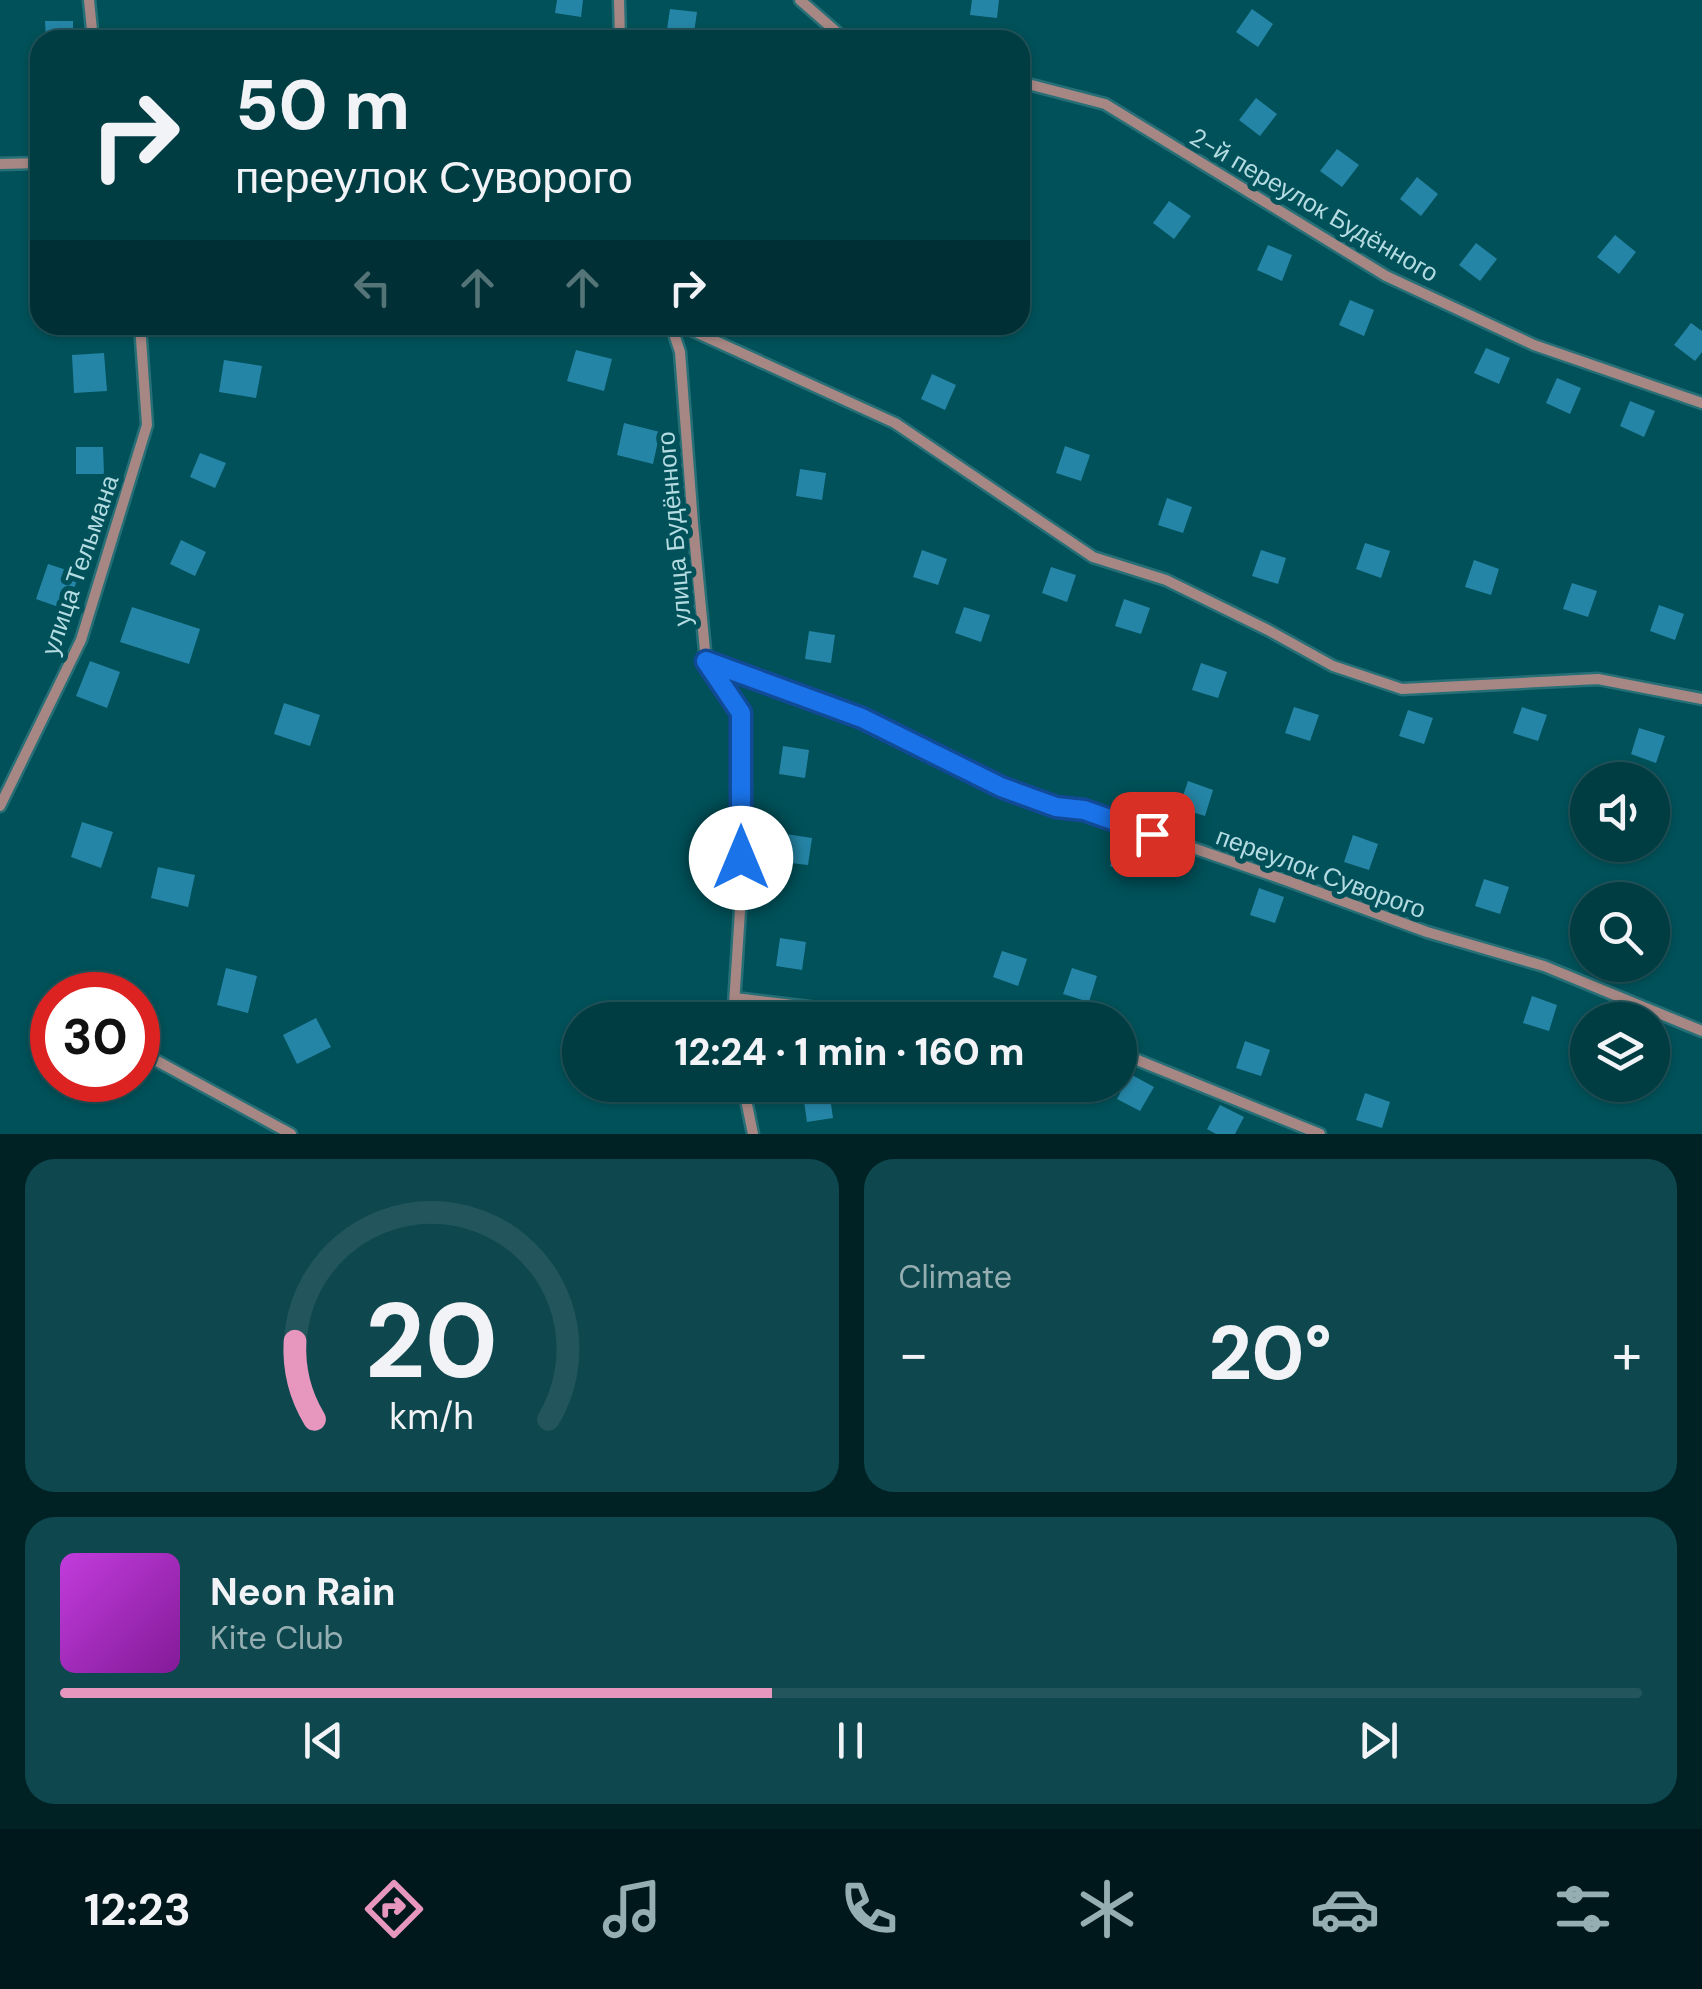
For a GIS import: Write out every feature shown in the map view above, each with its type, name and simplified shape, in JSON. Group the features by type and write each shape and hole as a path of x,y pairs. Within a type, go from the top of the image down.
{"street":[{"path":"90,0 92,30"},
{"path":"620,0 620,30"},
{"path":"800,0 834,30"},
{"name":"2-й переулок Будённого","path":"1030,85 1106,104 1386,276 1534,345 1702,403"},
{"path":"0,164 30,162"},
{"name":"улица Тельмана","path":"0,806 82,640 147,425 141,335"},
{"name":"улица Будённого","path":"674,335 680,352 706,661 741,713 741,894 735,1002"},
{"path":"702,335 895,423 1093,557 1166,580 1333,666 1402,689 1598,679 1702,699"},
{"name":"переулок Суворого","path":"706,661 862,718 1001,787 1056,807 1084,810 1426,932 1544,966 1702,1031"},
{"path":"735,998 768,1002"},
{"path":"1137,1060 1320,1134"},
{"path":"160,1063 291,1134"},
{"path":"746,1102 753,1134"}],"building":[{"path":"557,0 583,0 581,17 555,13"},
{"path":"972,0 999,0 997,18 970,15"},
{"path":"670,9 697,12 694,30 667,30"},
{"path":"1252,9 1273,24 1258,47 1236,32"},
{"path":"45,21 73,21 73,30 45,30"},
{"path":"1256,98 1277,114 1260,136 1239,120"},
{"path":"1337,149 1359,165 1342,187 1320,171"},
{"path":"1417,177 1438,194 1421,216 1400,199"},
{"path":"1169,201 1191,216 1174,239 1153,223"},
{"path":"1615,235 1636,252 1619,274 1597,257"},
{"path":"1476,243 1497,259 1480,281 1459,265"},
{"path":"1268,245 1292,255 1282,281 1257,270"},
{"path":"1350,300 1374,310 1364,336 1339,325"},
{"path":"1691,323 1702,331 1702,352 1695,361 1674,345"},
{"path":"1486,348 1510,358 1499,384 1474,373"},
{"path":"576,350 612,359 604,391 567,381"},
{"path":"104,353 107,391 74,393 72,355"},
{"path":"224,360 262,366 256,398 219,392"},
{"path":"932,374 956,385 945,410 921,399"},
{"path":"1557,378 1581,388 1570,414 1546,403"},
{"path":"1630,401 1655,411 1644,437 1620,426"},
{"path":"624,423 660,432 653,464 617,455"},
{"path":"1065,446 1090,455 1081,481 1056,473"},
{"path":"76,447 103,447 104,474 76,474"},
{"path":"200,453 226,463 215,488 190,477"},
{"path":"800,469 826,473 822,500 796,496"},
{"path":"1167,498 1192,507 1183,533 1158,525"},
{"path":"181,540 206,552 195,576 170,564"},
{"path":"1365,543 1390,551 1381,578 1356,569"},
{"path":"922,550 947,559 938,585 913,577"},
{"path":"1261,550 1286,558 1278,584 1252,576"},
{"path":"1474,560 1499,569 1491,595 1465,587"},
{"path":"48,564 79,574 67,610 36,599"},
{"path":"1051,567 1076,575 1067,602 1042,593"},
{"path":"1572,583 1597,591 1588,617 1563,609"},
{"path":"1124,599 1150,608 1141,634 1115,626"},
{"path":"1659,605 1684,614 1675,640 1650,631"},
{"path":"132,607 200,629 189,664 120,642"},
{"path":"964,607 990,615 981,642 955,633"},
{"path":"809,631 835,635 831,663 805,659"},
{"path":"90,661 120,672 107,708 76,696"},
{"path":"1201,663 1227,672 1218,698 1192,690"},
{"path":"284,703 320,715 310,746 274,734"},
{"path":"1294,707 1319,715 1310,741 1285,733"},
{"path":"1522,707 1547,715 1538,741 1513,733"},
{"path":"1408,710 1433,718 1424,744 1399,736"},
{"path":"1639,728 1665,736 1656,762 1631,754"},
{"path":"783,746 809,750 805,778 779,774"},
{"path":"1188,781 1213,790 1205,816 1179,808"},
{"path":"82,822 113,832 101,868 71,857"},
{"path":"786,834 812,838 808,865 782,862"},
{"path":"1353,835 1378,844 1369,870 1344,862"},
{"path":"1119,840 1144,848 1135,874 1110,866"},
{"path":"158,867 195,875 188,907 151,898"},
{"path":"1484,879 1509,887 1500,914 1475,906"},
{"path":"1259,888 1284,897 1275,923 1250,915"},
{"path":"780,938 806,942 802,970 776,966"},
{"path":"1002,951 1027,959 1018,986 993,977"},
{"path":"226,968 257,976 248,1013 217,1005"},
{"path":"1072,968 1097,976 1089,1002 1063,994"},
{"path":"1532,996 1557,1005 1549,1031 1523,1023"},
{"path":"316,1018 331,1047 297,1064 283,1035"},
{"path":"1245,1041 1270,1050 1261,1076 1236,1068"},
{"path":"1137,1078 1154,1087 1140,1111 1123,1102 1137,1102"},
{"path":"1365,1093 1390,1102 1382,1128 1356,1120"},
{"path":"804,1102 831,1102 833,1118 807,1122"},
{"path":"1220,1105 1244,1117 1235,1134 1216,1134 1207,1129"}],"route":[{"path":"741,858 741,713 706,661 862,718 1001,787 1152,834"}]}
